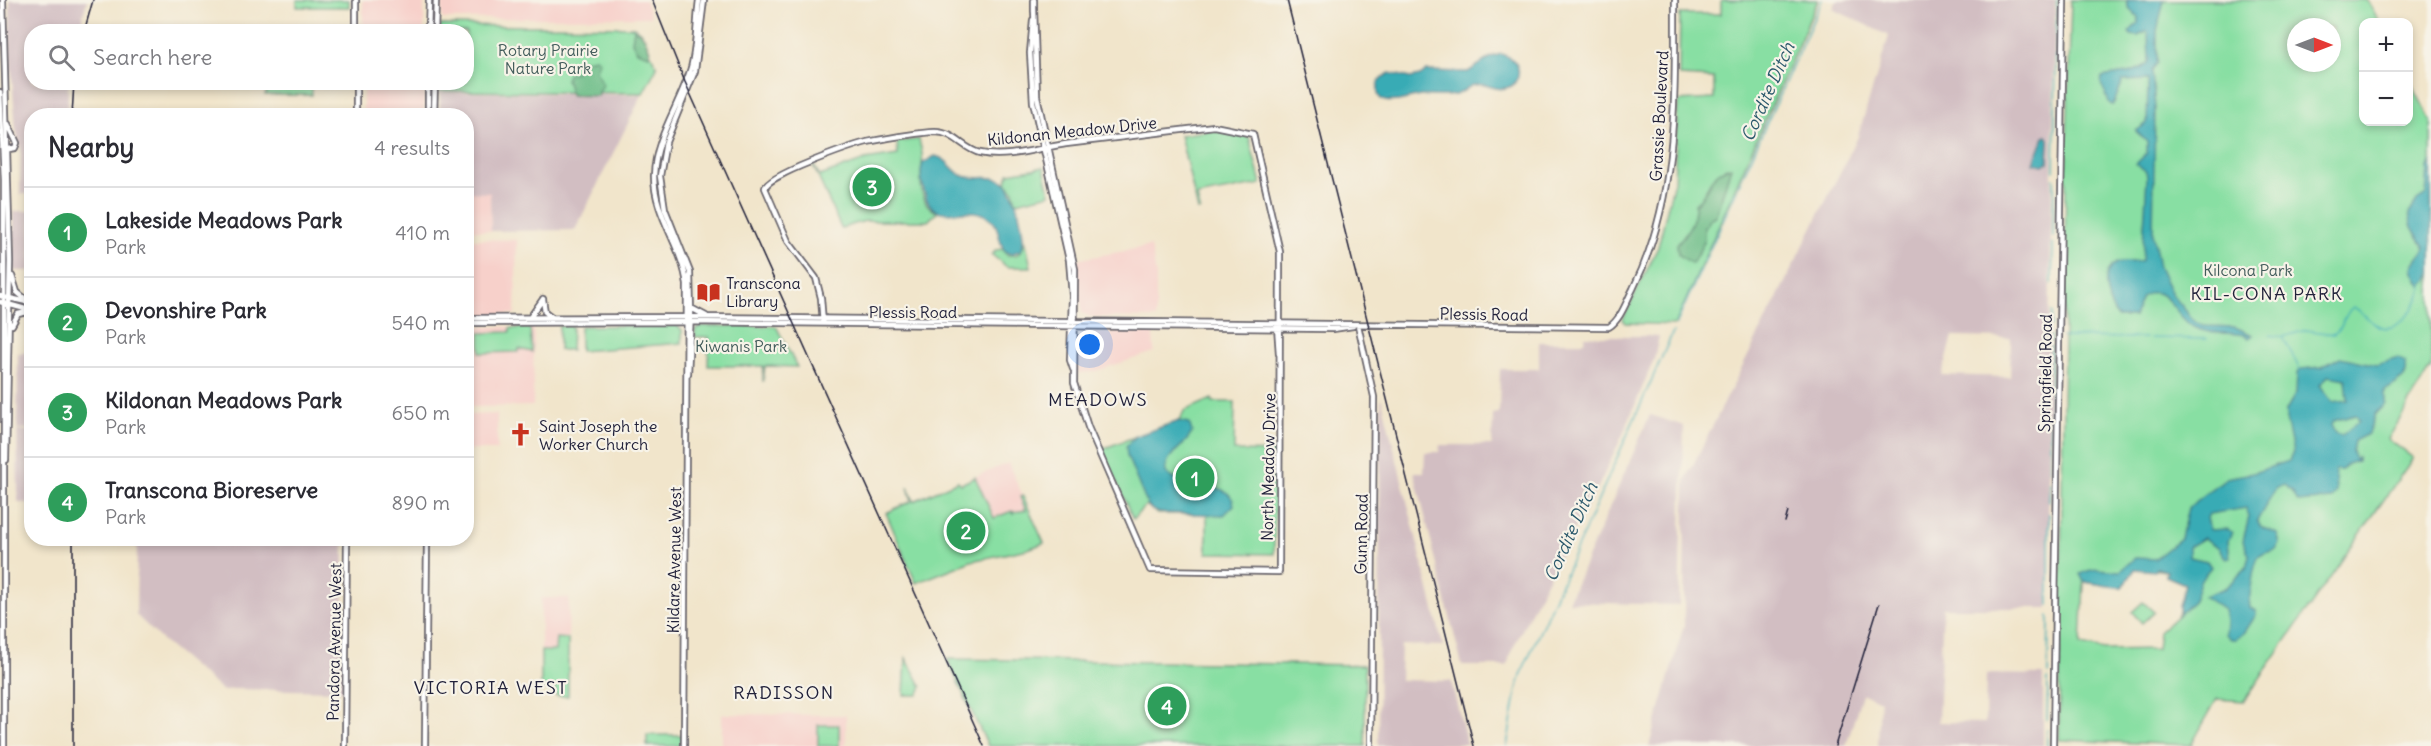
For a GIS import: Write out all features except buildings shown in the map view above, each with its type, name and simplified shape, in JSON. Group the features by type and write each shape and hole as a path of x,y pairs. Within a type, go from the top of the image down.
{"street":[{"path":"3,0 9,149 10,261 4,300 9,334"},
{"path":"356,0 356,24"},
{"path":"428,24 429,0"},
{"path":"435,24 436,0"},
{"path":"689,319 683,265 660,211 654,176 661,139 690,69 699,0"},
{"path":"689,319 691,308 688,266 664,208 660,176 666,142 695,71 704,0"},
{"path":"1034,0 1031,86 1067,248 1073,323"},
{"name":"Grassie Boulevard","path":"1609,327 1618,320 1642,272 1663,209 1672,138 1675,0"},
{"name":"Springfield Road","path":"2052,746 2064,0"},
{"path":"356,90 356,108"},
{"path":"428,90 428,108"},
{"path":"434,108 435,90"},
{"path":"0,92 7,354 4,481 4,746"},
{"path":"7,123 17,143 14,148 9,149"},
{"name":"Kildonan Meadow Drive","path":"823,321 816,278 788,242 766,191 766,183 803,165 863,144 932,133 951,135 971,150 984,154 1214,126 1253,134 1279,237 1279,325"},
{"path":"3,145 9,149"},
{"path":"10,261 17,292 24,298"},
{"path":"0,285 4,273"},
{"path":"528,317 533,315 543,299 545,312 554,318"},
{"path":"4,300 24,302"},
{"path":"4,300 24,308"},
{"path":"677,317 687,303"},
{"path":"1057,320 1066,316 1073,306"},
{"path":"1073,306 1079,315 1089,321"},
{"path":"691,308 709,317"},
{"path":"7,354 14,317 24,312"},
{"name":"Plessis Road","path":"474,318 677,317 689,319 709,317 823,321 1057,320 1073,323 1089,321 1347,328 1359,325"},
{"name":"Plessis Road","path":"474,323 689,319 1609,327"},
{"name":"Kildare Avenue West","path":"684,746 689,319"},
{"name":"North Meadow Drive","path":"1073,323 1075,389 1088,428 1150,570 1279,572 1281,362 1279,325"},
{"name":"Gunn Road","path":"1359,325 1374,397 1371,746"},
{"path":"1347,328 1354,329 1360,336"},
{"name":"Pandora Avenue West","path":"345,746 347,546"},
{"path":"425,746 427,546"}],"shaded area":[{"path":"10,0 87,0 81,24 24,24 24,90 68,90 68,108 24,108 24,194 20,194 21,149 16,130 10,52"},
{"path":"363,0 424,0 424,24 363,24"},
{"path":"441,0 645,0 651,17 442,19"},
{"path":"1837,0 2055,0 2049,338 2048,608 1943,608 1938,722 1985,723 1986,674 2043,675 2043,746 1878,746 1880,700 1862,694 1846,746 1649,746 1684,625 1685,481 1857,139 1889,36 1833,9","holes":["1953,337 2011,338 2010,377 1942,375"]},
{"path":"363,90 424,90 424,108 363,108"},
{"path":"440,92 642,95 575,230 491,231 490,193 474,192 474,108 440,108"},
{"path":"474,192 490,192 491,231 474,230"},
{"path":"14,211 24,211 24,271 14,271"},
{"path":"474,239 517,240 515,314 474,315"},
{"path":"1151,246 1156,275 1156,318 1091,317 1082,313 1076,260"},
{"path":"474,327 534,327 533,406 474,407"},
{"path":"1153,332 1154,352 1093,372 1078,373 1078,333"},
{"path":"1585,336 1659,336 1654,359 1623,434 1599,485 1559,556 1511,652 1507,666 1462,666 1414,472 1424,472 1425,452 1439,452 1440,445 1492,445 1493,414 1499,413 1500,369 1539,369 1539,342 1585,342"},
{"path":"18,353 24,353 24,429 17,429"},
{"path":"1381,396 1443,646 1401,645 1400,680 1451,681 1467,744 1378,746"},
{"path":"497,414 497,450 474,450 474,415"},
{"path":"1650,415 1684,426 1679,605 1568,602"},
{"path":"17,431 24,431 24,503 18,503"},
{"path":"1008,463 1023,496 1020,497 1026,510 1014,515 1012,511 994,519 975,477"},
{"path":"137,546 344,546 343,691 232,689 223,691 166,644 136,615"},
{"path":"541,598 569,598 568,639 556,639 555,651 541,651"},
{"path":"722,714 846,715 846,746 722,746"}],"green space":[{"path":"297,0 349,0 349,7 297,7"},
{"path":"1721,0 1818,0 1675,325 1625,323 1623,319 1658,247 1674,181 1678,101 1714,99 1714,78 1679,76 1680,14 1721,14"},
{"name":"Kilcona Park","path":"2071,0 2367,0 2377,18 2359,18 2359,126 2413,126 2413,87 2431,121 2431,367 2388,439 2413,458 2244,701 2217,699 2191,745 2059,740 2066,171","holes":["2135,569 2167,571 2166,576 2185,584 2178,615 2159,632 2157,649 2104,650 2081,645 2084,582 2123,587"]},
{"name":"Rotary Prairie Nature Park","path":"474,25 634,27 641,32 657,67 643,93 439,91 474,90"},
{"path":"634,29 644,36 650,51 649,55 637,51 632,42"},
{"path":"596,58 599,61 596,70 603,85 598,96 571,95 566,79 569,73 576,72 580,61"},
{"path":"268,90 312,90 312,95 265,95"},
{"path":"1213,130 1249,137 1261,184 1197,196 1200,210 1198,211 1180,135"},
{"path":"919,139 923,158 922,191 927,204 937,212 928,221 865,221 841,228 812,163 820,176 865,160 898,155 897,142"},
{"path":"1044,167 1050,194 1016,202 1013,190 1006,182 1009,173"},
{"path":"1731,167 1716,215 1708,220 1707,226 1704,226 1704,242 1692,264 1678,254 1677,244 1690,225 1695,204 1713,177 1723,169"},
{"path":"1025,239 1031,267 1007,267 992,255 996,250 1002,249 1008,255 1018,254"},
{"path":"677,325 682,330 682,343 580,351 580,326"},
{"path":"559,326 572,326 571,350 559,350"},
{"name":"Kiwanis Park","path":"701,326 776,326 797,367 765,366 763,382 763,366 708,366 709,337 695,337 695,329"},
{"path":"510,328 530,328 532,352 519,349 518,352 480,353 480,333 510,332"},
{"path":"1212,399 1213,402 1235,402 1234,451 1276,452 1274,554 1207,553 1207,514 1157,514 1146,505 1133,519 1102,449 1180,420 1184,411"},
{"path":"975,477 994,518 1012,511 1014,515 1014,512 1026,510 1020,497 1023,496 1044,543 1028,549 971,561 916,583 886,513 912,501 908,487 914,501 958,481 961,484"},
{"path":"2143,602 2154,612 2142,623 2132,612"},
{"path":"556,638 568,639 568,696 556,696 555,687 541,688 541,651 555,651"},
{"path":"906,658 922,687 918,695 904,695"},
{"path":"947,659 1365,665 1365,746 988,746"},
{"path":"818,725 839,725 839,746 818,746"},
{"path":"647,735 682,735 682,746 647,746"}],"water":[{"path":"2127,0 2164,0 2157,31 2157,63 2152,71 2155,109 2153,234 2159,267 2172,294 2195,322 2203,326 2235,327 2253,335 2249,338 2246,335 2195,328 2158,293 2150,293 2142,297 2134,317 2117,317 2110,304 2106,281 2111,267 2120,262 2142,260 2147,177 2146,171 2136,164 2147,153 2147,142 2136,131 2147,123 2148,80 2123,81 2113,105 2110,104 2101,84 2102,77 2140,69 2149,61 2147,31 2138,36 2131,35 2129,32 2138,23 2138,17 2128,7"},
{"path":"1501,54 1515,62 1518,70 1513,85 1507,88 1501,89 1479,84 1454,95 1421,96 1394,102 1381,99 1378,94 1379,81 1390,73 1410,78 1420,76 1427,71 1468,72 1491,57"},
{"path":"2047,136 2049,139 2048,162 2044,165 2034,163 2044,137"},
{"path":"935,156 943,159 966,177 998,179 1008,185 1022,225 1021,250 1011,254 1005,251 996,226 990,218 981,213 943,212 935,210 928,203 921,170 923,163"},
{"path":"2431,163 2431,272 2427,282 2421,286 2413,268 2425,248 2412,227 2409,214 2417,201 2426,195 2428,167"},
{"path":"2340,357 2377,365 2398,358 2405,362 2406,372 2402,380 2385,391 2385,404 2375,414 2368,434 2354,441 2352,452 2355,460 2357,456 2357,461 2347,464 2342,470 2335,470 2336,492 2332,499 2298,502 2292,491 2284,485 2276,488 2257,521 2261,527 2277,534 2280,543 2276,550 2262,554 2256,562 2250,608 2256,611 2256,615 2245,632 2236,639 2231,639 2225,634 2224,610 2204,596 2225,588 2246,568 2249,555 2243,541 2249,517 2246,508 2209,514 2207,518 2210,530 2227,529 2232,532 2228,541 2230,558 2226,559 2218,547 2204,538 2189,547 2189,557 2207,561 2211,567 2201,579 2194,600 2180,614 2179,606 2185,584 2166,576 2167,571 2157,568 2155,571 2135,569 2123,587 2084,582 2080,574 2091,570 2120,571 2135,558 2155,559 2181,538 2188,508 2226,478 2253,473 2289,461 2293,452 2286,410 2296,393 2297,373 2301,369 2322,367","holes":["2328,376 2346,379 2348,400 2332,402 2320,385","2356,415 2359,421 2342,435 2335,433 2331,425 2333,421"]},
{"path":"1179,421 1189,423 1192,432 1168,460 1166,472 1173,478 1215,487 1231,496 1234,505 1224,515 1160,513 1152,510 1147,504 1127,456 1126,446 1136,436"}],"waterway":[{"name":"Cordite Ditch","path":"1676,325 1822,0"},
{"path":"2054,171 2057,0"},
{"path":"2053,237 2054,178"},
{"path":"2052,283 2053,244"},
{"path":"2283,337 2306,330 2333,334 2340,328 2347,313 2353,307 2375,324 2392,327 2406,317 2417,301 2423,286"},
{"path":"2051,327 2052,312"},
{"name":"Cordite Ditch","path":"1507,746 1517,689 1524,667 1673,332"},
{"path":"2270,335 2283,337 2301,372"},
{"path":"2051,336 2051,342"},
{"path":"2062,337 2146,338"},
{"path":"2150,338 2207,339"},
{"path":"2050,471 2051,346"},
{"path":"2049,501 2050,483"},
{"path":"2049,514 2049,605"},
{"path":"2048,674 2049,616"},
{"path":"2047,720 2048,679"},
{"path":"2047,730 2047,746"}],"railway":[{"path":"86,24 93,0"},
{"path":"652,0 685,82 984,746"},
{"path":"1287,0 1474,746"},
{"path":"72,108 74,90"},
{"path":"1785,522 1788,512"},
{"path":"73,546 73,746"},
{"path":"1835,746 1879,604"}],"place":[{"name":"Kildonan Meadows Park","path":"872,187"},
{"name":"Transcona Library","path":"708,292"},
{"name":"Saint Joseph the Worker Church","path":"521,435"},
{"name":"Lakeside Meadows Park","path":"1195,478"},
{"name":"Devonshire Park","path":"966,531"},
{"name":"Transcona Bioreserve","path":"1167,706"}],"district":[{"name":"KIL-CONA PARK","path":"2267,294"},
{"name":"MEADOWS","path":"1098,400"},
{"name":"VICTORIA WEST","path":"491,688"},
{"name":"RADISSON","path":"784,693"}]}
